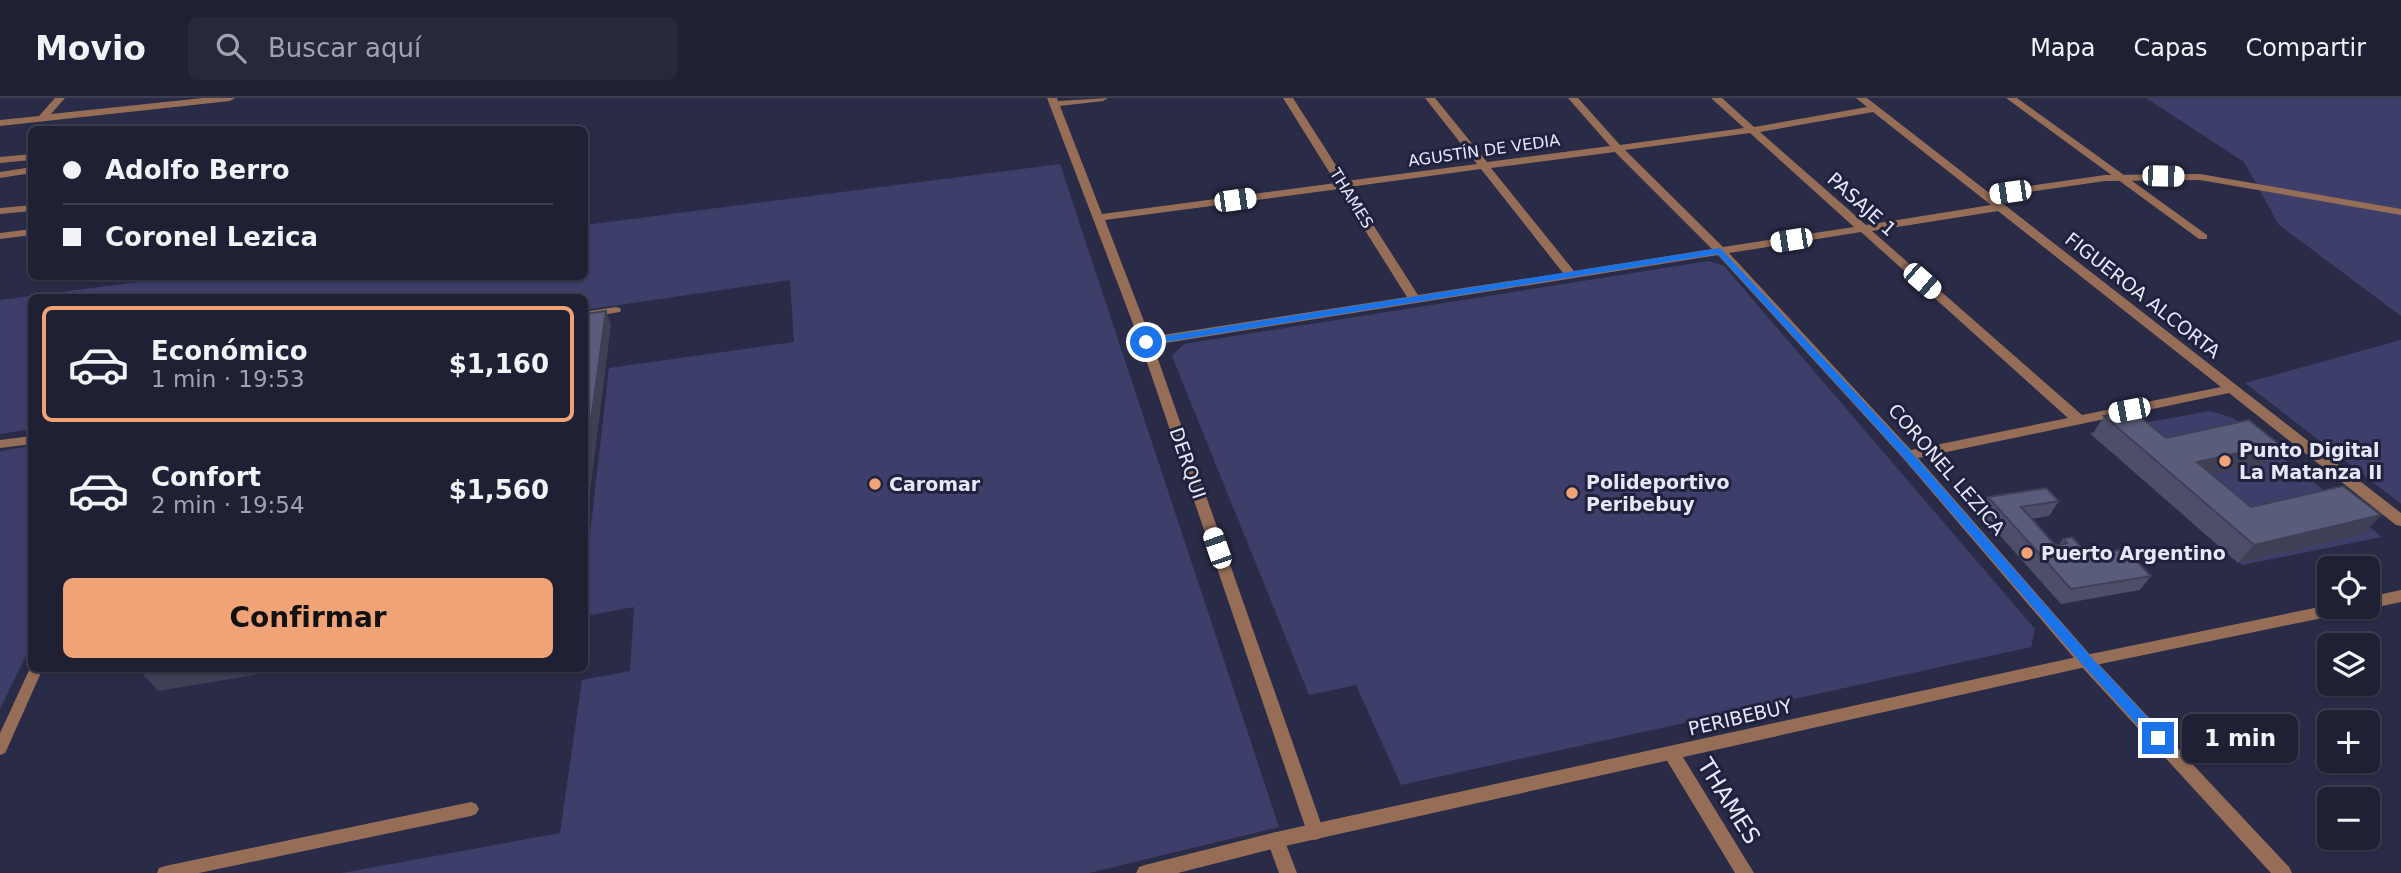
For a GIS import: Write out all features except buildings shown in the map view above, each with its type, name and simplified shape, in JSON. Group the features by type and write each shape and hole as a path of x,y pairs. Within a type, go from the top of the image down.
{"street":[{"path":"42,119 60,98"},
{"path":"0,123 230,98"},
{"path":"1053,101 1103,98"},
{"name":"THAMES","path":"1288,98 1415,299"},
{"path":"1430,98 1571,275"},
{"name":"CORONEL LEZICA","path":"1573,98 1617,148 1720,251 1908,455 2086,661 2283,873"},
{"name":"PASAJE 1","path":"1716,98 2078,420"},
{"name":"FIGUEROA ALCORTA","path":"1861,98 2401,521"},
{"path":"2011,98 2203,237"},
{"name":"DERQUI","path":"1053,101 1146,342 1315,832"},
{"name":"AGUSTÍN DE VEDIA","path":"1097,218 1752,130 1875,109"},
{"path":"1146,342 2001,207"},
{"path":"1908,455 2230,389"},
{"path":"2380,600 2401,596"},
{"name":"PERIBEBUY","path":"1144,873 1276,840 2086,661 2317,613"},
{"name":"THAMES","path":"1672,754 1745,873"},
{"path":"1276,840 1288,873"}],"lane":[{"path":"0,160 28,157"},
{"path":"0,175 28,171"},
{"path":"1986,195 2120,177 2200,177 2401,212"},
{"path":"0,211 28,208"},
{"path":"0,236 28,232"},
{"path":"588,314 616,310"},
{"path":"0,444 28,440"},
{"path":"0,749 34,672"},
{"path":"165,873 471,809"}],"shaded area":[{"path":"2146,98 2401,98 2401,316 2279,225 2244,162"},
{"name":"Caromar","path":"1060,164 1279,827 1089,873 342,873 560,833 582,680 630,671 634,607 588,615 588,552 609,368 794,342 790,280 588,310 588,294 46,294 154,280 588,280 588,225"},
{"name":"Polideportivo Peribebuy","path":"1709,261 1724,266 2035,629 2031,647 1401,785 1356,685 1309,695 1172,356 1184,344"},
{"name":"Caromar","path":"28,296 28,429 0,434 0,300"},
{"path":"2401,340 2401,504 2245,383"},
{"path":"2210,411 2233,418 2382,537 2242,565 2089,433"},
{"path":"28,446 28,651 0,709 0,451"}],"place":[{"name":"Punto Digital La Matanza II","path":"2225,461"},
{"name":"Caromar","path":"875,484"},
{"name":"Polideportivo Peribebuy","path":"1572,493"},
{"name":"Puerto Argentino","path":"2027,553"}],"route":[{"path":"1146,342 1720,251 1908,455 2086,661 2158,738"}]}
